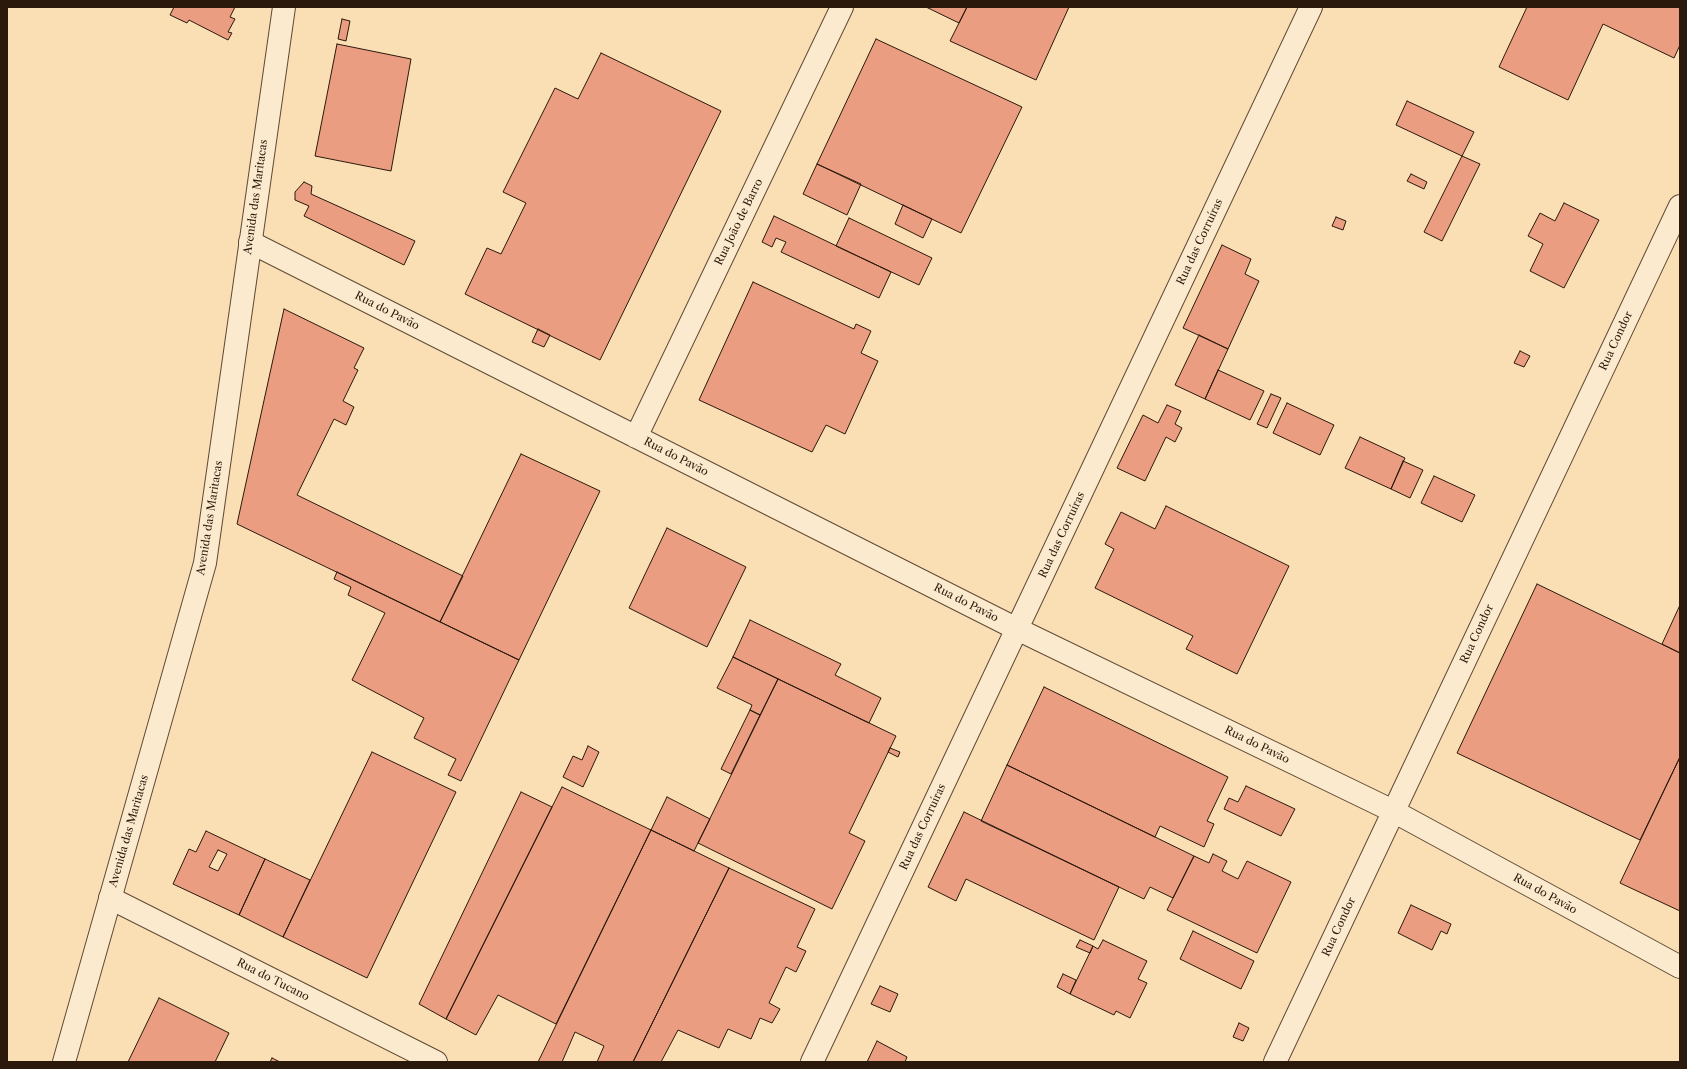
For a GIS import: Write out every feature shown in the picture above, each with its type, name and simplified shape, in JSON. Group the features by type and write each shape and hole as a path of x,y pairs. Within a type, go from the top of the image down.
{"street":[{"name":"Avenida das Maritacas","path":"64,1062 204,563 284,7"},
{"name":"Rua João de Barro","path":"636,437 842,7"},
{"name":"Rua das Corruíras","path":"812,1062 1311,7"},
{"name":"Rua Condor","path":"1275,1062 1680,206"},
{"name":"Rua do Pavão","path":"250,242 1017,629 1393,811 1680,967"},
{"name":"Rua do Tucano","path":"110,898 436,1062"}],"building":[{"path":"174,7 235,7 230,17 235,19 228,32 232,33 228,40 189,20 187,23 170,15"},
{"path":"926,7 967,7 959,23"},
{"path":"967,7 1069,7 1036,80 950,41"},
{"path":"1527,7 1680,7 1680,45 1674,58 1603,24 1568,100 1499,67"},
{"path":"342,19 350,21 346,41 338,39"},
{"path":"876,39 1022,107 961,233 817,164"},
{"path":"337,44 411,59 391,171 315,156"},
{"path":"601,53 721,111 600,360 465,294 487,248 501,254 526,203 503,192 555,88 578,99"},
{"path":"1407,101 1474,132 1462,156 1396,125"},
{"path":"1462,156 1480,164 1442,241 1424,232"},
{"path":"817,164 861,184 847,215 803,194"},
{"path":"1411,174 1427,182 1424,189 1407,181"},
{"path":"304,182 312,186 311,194 415,241 404,265 304,216 309,206 295,200 295,192"},
{"path":"1564,203 1599,220 1564,288 1530,271 1543,244 1528,236 1540,213 1555,221"},
{"path":"903,205 932,219 923,238 895,224"},
{"path":"774,216 891,272 879,298 781,252 786,242 776,238 772,247 762,242"},
{"path":"1336,217 1346,221 1343,230 1332,226"},
{"path":"849,218 932,258 919,285 836,246"},
{"path":"1222,245 1251,259 1245,274 1259,281 1228,349 1183,328"},
{"path":"753,282 854,329 856,324 871,331 861,353 878,361 845,434 826,425 812,452 699,400"},
{"path":"284,309 364,348 354,368 358,370 343,401 354,407 346,425 334,419 297,495 463,576 440,622 237,524"},
{"path":"538,329 550,335 544,347 532,342"},
{"path":"1199,335 1228,349 1205,399 1175,385"},
{"path":"1520,351 1530,356 1524,367 1514,363"},
{"path":"1218,370 1264,391 1250,420 1205,399"},
{"path":"1271,394 1281,398 1267,428 1257,424"},
{"path":"1287,403 1334,425 1320,455 1273,433"},
{"path":"1167,405 1181,411 1175,424 1182,428 1175,442 1166,437 1145,481 1117,468 1143,415 1158,423"},
{"path":"1360,437 1405,458 1391,489 1345,468"},
{"path":"521,454 600,491 519,660 440,622"},
{"path":"1403,461 1423,470 1410,498 1391,489"},
{"path":"1434,476 1475,495 1462,522 1421,503"},
{"path":"1166,506 1289,566 1237,674 1186,649 1193,636 1095,588 1114,549 1105,544 1121,512 1155,529"},
{"path":"667,528 746,567 707,647 629,608"},
{"path":"337,572 519,660 461,781 448,775 456,759 414,738 424,718 352,680 385,613 348,595 351,587 334,579"},
{"path":"1537,584 1680,653 1680,757 1640,840 1457,753"},
{"path":"1680,605 1680,653 1662,644"},
{"path":"750,620 841,664 835,675 881,698 869,723 733,657"},
{"path":"733,657 778,679 760,715 750,710 752,705 717,688"},
{"path":"778,679 896,736 849,833 865,841 832,909 698,843"},
{"path":"1044,687 1228,777 1207,821 1214,824 1204,847 1160,826 1155,837 1007,765"},
{"path":"750,710 760,715 731,774 721,769"},
{"path":"588,746 599,752 583,787 563,777 573,756 582,760"},
{"path":"890,748 900,752 898,757 888,752"},
{"path":"372,752 456,792 367,978 283,937"},
{"path":"1680,757 1680,911 1620,883"},
{"path":"1007,765 1194,856 1173,898 1150,887 1144,899 981,821"},
{"path":"1246,786 1295,809 1281,836 1224,809 1229,798 1238,802"},
{"path":"562,787 651,830 556,1024 498,995 476,1035 446,1019"},
{"path":"521,792 552,807 446,1019 419,1004"},
{"path":"667,797 710,819 694,851 651,830"},
{"path":"964,812 1119,887 1094,940 966,879 956,901 928,887"},
{"path":"651,830 729,868 633,1062 597,1062 604,1046 575,1032 562,1062 538,1062"},
{"path":"206,831 265,859 239,915 173,884 189,849 196,852"},
{"path":"218,850 227,854 218,871 209,867"},
{"path":"1213,854 1227,861 1222,871 1238,879 1247,861 1291,882 1257,953 1167,910 1194,856 1209,863"},
{"path":"265,859 310,880 283,937 239,915"},
{"path":"729,868 815,909 797,947 806,951 796,972 786,967 769,1003 780,1009 772,1023 760,1018 751,1039 728,1029 719,1048 678,1030 661,1062 633,1062"},
{"path":"1411,905 1451,924 1447,934 1441,931 1432,950 1398,933"},
{"path":"1193,931 1254,961 1241,989 1180,959"},
{"path":"1080,940 1093,946 1090,953 1076,947"},
{"path":"1103,940 1147,961 1138,979 1147,983 1130,1018 1116,1011 1114,1015 1070,994 1093,946 1098,949"},
{"path":"1063,974 1076,980 1070,994 1057,987"},
{"path":"880,986 898,994 890,1012 871,1004"},
{"path":"159,998 229,1033 215,1062 128,1062"},
{"path":"1239,1023 1249,1028 1243,1041 1233,1037"},
{"path":"877,1041 907,1057 905,1062 867,1062"},
{"path":"272,1058 280,1062 270,1062"}]}
